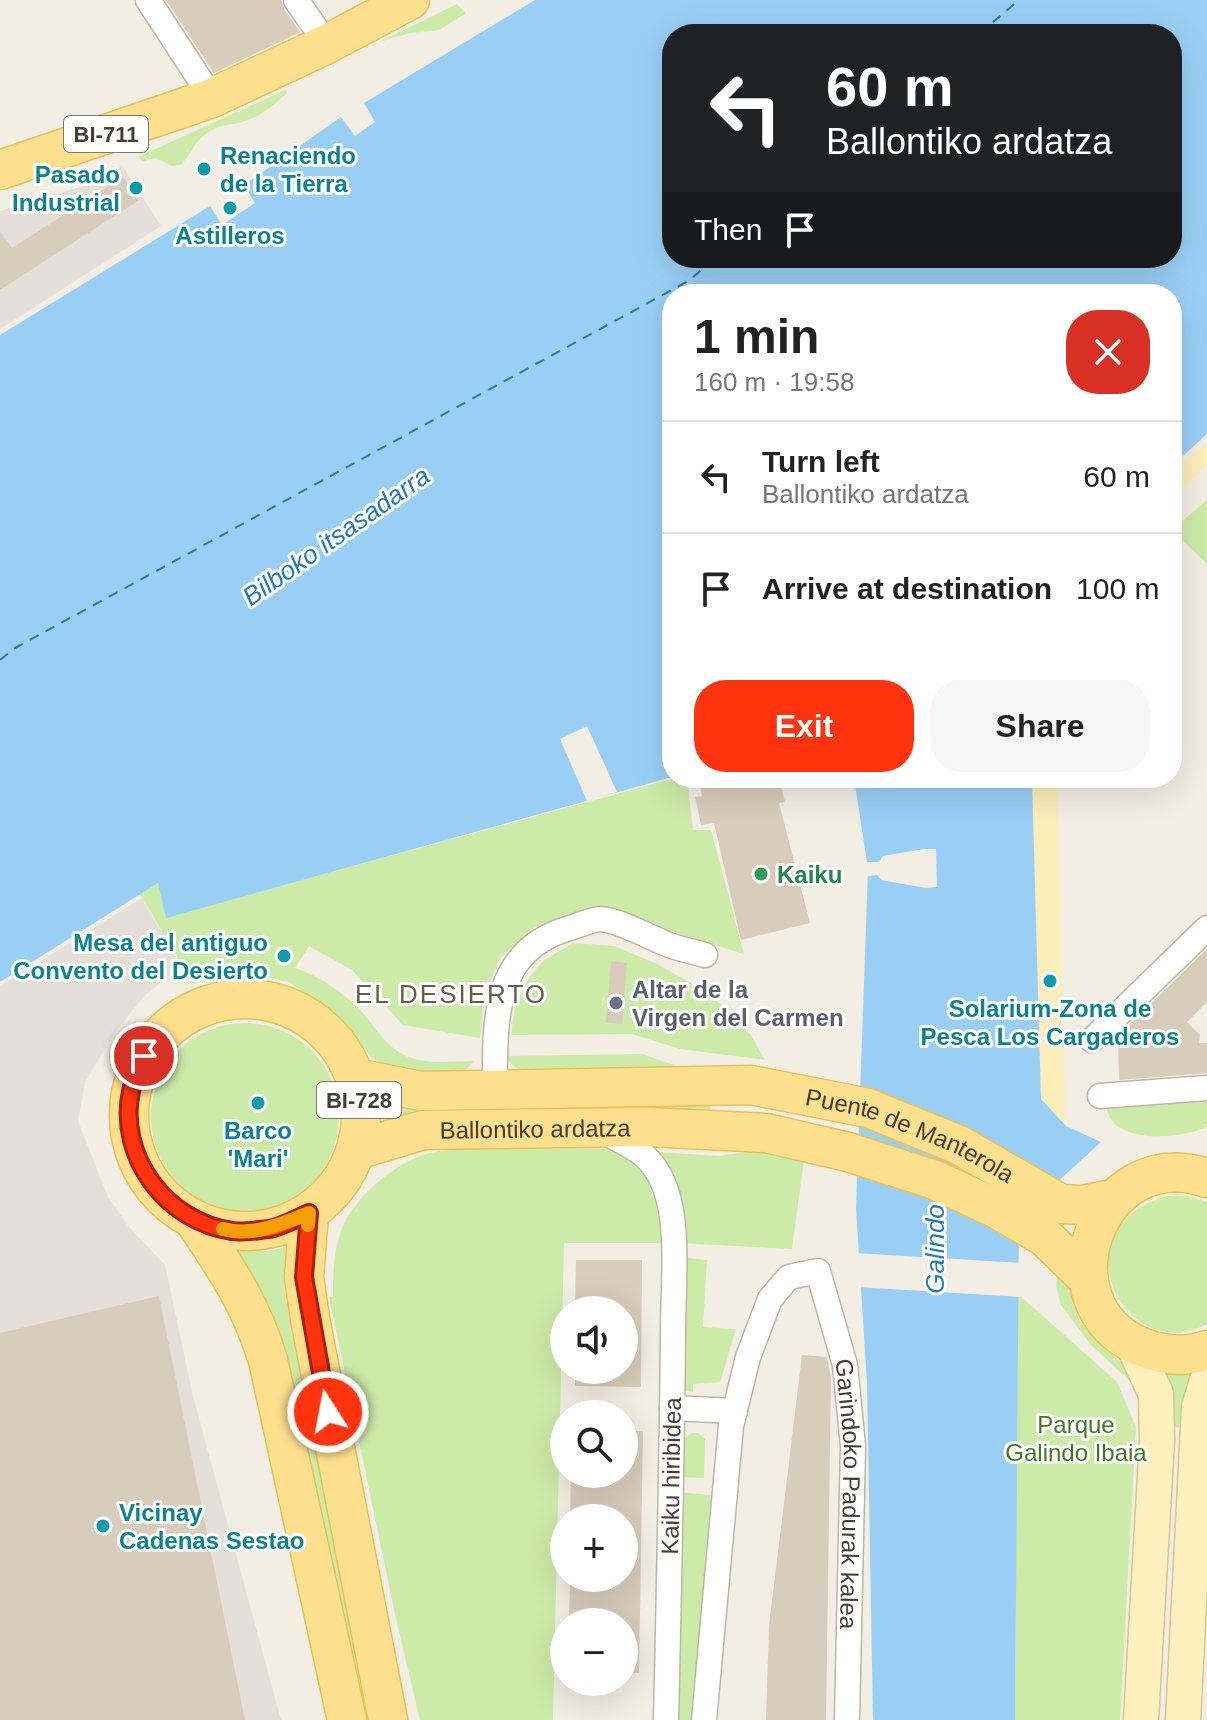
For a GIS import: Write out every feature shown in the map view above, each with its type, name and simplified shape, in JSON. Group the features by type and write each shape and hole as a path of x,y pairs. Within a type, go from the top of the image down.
{"main road":[{"name":"BI-711","path":"0,170 212,98 327,44 410,0"},
{"name":"BI-728","path":"237,998 275,1002 310,1018 338,1044 356,1078 362,1114 356,1150 346,1174 330,1196 309,1213 273,1229 233,1231 194,1220 163,1198 140,1167 129,1130 130,1092 144,1056 168,1027 200,1007 237,998"},
{"name":"Ballontiko ardatza","path":"356,1078 421,1091 733,1086"},
{"name":"Puente de Manterola","path":"733,1086 868,1108 959,1145 1053,1221"},
{"name":"Ballontiko ardatza","path":"356,1150 423,1130 597,1128 766,1133"},
{"name":"Puente de Manterola","path":"766,1133 848,1152 935,1180 997,1209 1053,1221"},
{"path":"1088,1279 1088,1250 1092,1236 1114,1199 1132,1185 1153,1176 1197,1170"},
{"path":"1114,1199 1082,1205 1053,1221 1088,1279 1097,1305 1111,1326 1132,1343 1155,1352 1179,1355 1207,1350"},
{"path":"309,1213 304,1277 310,1319 388,1720"},
{"name":"BI-728","path":"194,1220 239,1287 257,1322 347,1720"},
{"path":"1132,1343 1156,1394 1157,1440 1141,1720"},
{"path":"1183,1720 1199,1407 1207,1381"},
{"path":"376,1658 394,1720"},
{"path":"335,1661 340,1720"}],"street":[{"path":"148,0 212,98"},
{"path":"296,0 327,44"},
{"path":"495,1090 496,1018 500,994 516,964 539,941 558,931 601,919 674,947 705,955"},
{"path":"1092,1040 1207,928"},
{"path":"1100,1096 1207,1088"},
{"name":"Kaiku hiribidea","path":"597,1128 645,1154 658,1171 666,1188 673,1232 666,1720"},
{"name":"Kaiku hiribidea","path":"704,1720 729,1441 748,1357 770,1299 789,1277 818,1271"},
{"name":"Garindoko Padurak kalea","path":"818,1271 845,1365 853,1446 847,1720"},
{"path":"672,1408 735,1411"}],"shaded area":[{"path":"121,164 161,226 0,329 0,211 90,184 117,172"},
{"path":"142,898 181,967 144,996 114,1034 85,1082 78,1121 108,1197 129,1227 165,1265 193,1396 281,1720 0,1720 0,986"}],"green space":[{"path":"457,4 466,13 439,30 410,33 379,42"},
{"path":"285,90 287,93 256,116 207,133 180,165 172,166 156,158 143,161 138,157"},
{"path":"1207,500 1207,564 1182,540 1182,521"},
{"path":"662,782 662,788 688,788 693,830 711,830 744,954 593,908 533,928 500,958 484,996 480,1038 403,1025 352,970 309,946 295,968 347,998 387,1042 406,1056 431,1062 474,1061 459,1076 391,1069 371,1057 340,1018 289,982 266,977 218,977 193,984 140,894 159,882 167,917"},
{"path":"573,943 615,946 657,964 710,994 751,1035 765,1060 680,1049 632,1034 512,1035 517,1004 531,975 545,960"},
{"path":"245,1023 263,1024 281,1030 312,1050 332,1081 338,1099 338,1135 332,1153 312,1184 281,1204 263,1210 245,1211 227,1210 209,1204 178,1184 158,1153 152,1135 151,1117 152,1099 158,1081 178,1050 209,1030 227,1024"},
{"path":"642,1054 680,1067 530,1076 512,1065 506,1056"},
{"path":"381,1093 710,1102 710,1115 384,1129"},
{"path":"1106,1101 1207,1102 1207,1127 1163,1136 1131,1133 1118,1126 1109,1116"},
{"path":"481,1148 613,1149 641,1160 651,1175 665,1243 564,1243 563,1296 550,1296 550,1384 561,1384 560,1400 550,1400 550,1488 558,1488 558,1504 550,1504 550,1592 556,1592 556,1608 550,1608 553,1720 420,1720 329,1297 333,1297 333,1273 340,1234 354,1208 389,1173 417,1157"},
{"path":"754,1151 804,1160 792,1249 678,1243 672,1183 658,1152 718,1156"},
{"path":"1166,1196 1187,1196 1207,1202 1207,1324 1178,1333 1151,1327 1129,1312 1114,1290 1108,1263 1113,1237 1132,1213"},
{"path":"286,1247 285,1292 290,1324 371,1720 358,1720 278,1334 258,1289 232,1249 267,1251"},
{"path":"679,1257 707,1260 703,1327 736,1329 720,1382 693,1384 693,1392 683,1390"},
{"path":"1059,1266 1080,1322 1135,1377 1142,1410 1130,1381 1091,1345 1061,1305 1056,1285"},
{"name":"Parque Galindo Ibaia","path":"1018,1294 1117,1382 1136,1427 1120,1720 1015,1720"},
{"path":"1166,1374 1195,1375 1187,1428 1172,1427"},
{"path":"692,1433 698,1433 705,1439 704,1478 677,1477 678,1442"},
{"path":"676,1492 711,1495 693,1720 674,1720"}],"sand":[{"path":"1207,442 1207,465 1182,489 1182,464"},
{"name":"Solarium-Zona de Pesca Los Cargaderos","path":"1032,788 1057,788 1066,1126 1041,1099"}],"water":[{"name":"Bilboko itsasadarra","path":"535,0 1207,0 1207,434 1182,457 1182,284 662,284 662,780 166,918 158,883 0,982 0,335 210,206 222,225 255,203 244,185 341,117 355,136 375,122 364,103"},
{"name":"Galindo","path":"856,788 1032,788 1041,1099 1066,1126 1101,1142 1019,1217 1015,1720 873,1720 867,1383 856,1208 868,869"}],"pier":[{"path":"587,726 617,792 587,801 560,739"},
{"path":"936,849 937,887 881,880 877,875 863,877 864,862 879,862 883,856"},
{"path":"855,1253 1023,1263 1022,1297 857,1287"}],"building":[{"path":"166,0 281,0 300,32 214,73"},
{"path":"123,177 139,200 0,290 0,231 12,248"},
{"name":"Kaiku","path":"701,788 782,788 785,802 779,803 810,923 741,940 714,823 701,825 695,797 702,796"},
{"path":"1207,949 1207,1002 1187,1022 1200,1035 1199,1043 1207,1043 1207,1073 1119,1080 1118,1036"},
{"name":"Altar de la Virgen del Carmen","path":"611,961 627,963 622,1024 606,1023"},
{"path":"576,1260 642,1260 641,1387 575,1386 638,1384 638,1296 575,1296"},
{"name":"Vicinay Cadenas Sestao","path":"159,1296 245,1720 0,1720 0,1333"},
{"path":"802,1355 827,1357 831,1378 826,1720 766,1720 769,1626"},
{"path":"638,1431 643,1431 639,1673 638,1608 569,1608 570,1592 638,1592 638,1504 570,1504 571,1488 638,1488"}],"ferry route":[{"path":"991,24 1019,0"},
{"path":"683,284 704,268"},
{"path":"0,660 15,648 662,295"}],"slow traffic":[{"path":"223,1229 273,1229 309,1213 308,1225"}],"place":[{"name":"Renaciendo de la Tierra","path":"204,169"},
{"name":"Pasado Industrial","path":"136,188"},
{"name":"Astilleros","path":"230,208"},
{"name":"Kaiku","path":"761,874"},
{"name":"Mesa del antiguo Convento del Desierto","path":"284,956"},
{"name":"Solarium-Zona de Pesca Los Cargaderos","path":"1050,981"},
{"name":"Altar de la Virgen del Carmen","path":"616,1003"},
{"name":"Barco 'Mari'","path":"258,1103"},
{"name":"Vicinay Cadenas Sestao","path":"103,1526"}],"district":[{"name":"EL DESIERTO","path":"451,994"}],"route":[{"path":"144,1056 130,1092 129,1130 140,1167 163,1198 194,1220 233,1231 273,1229 309,1213 304,1277 328,1412"}]}
